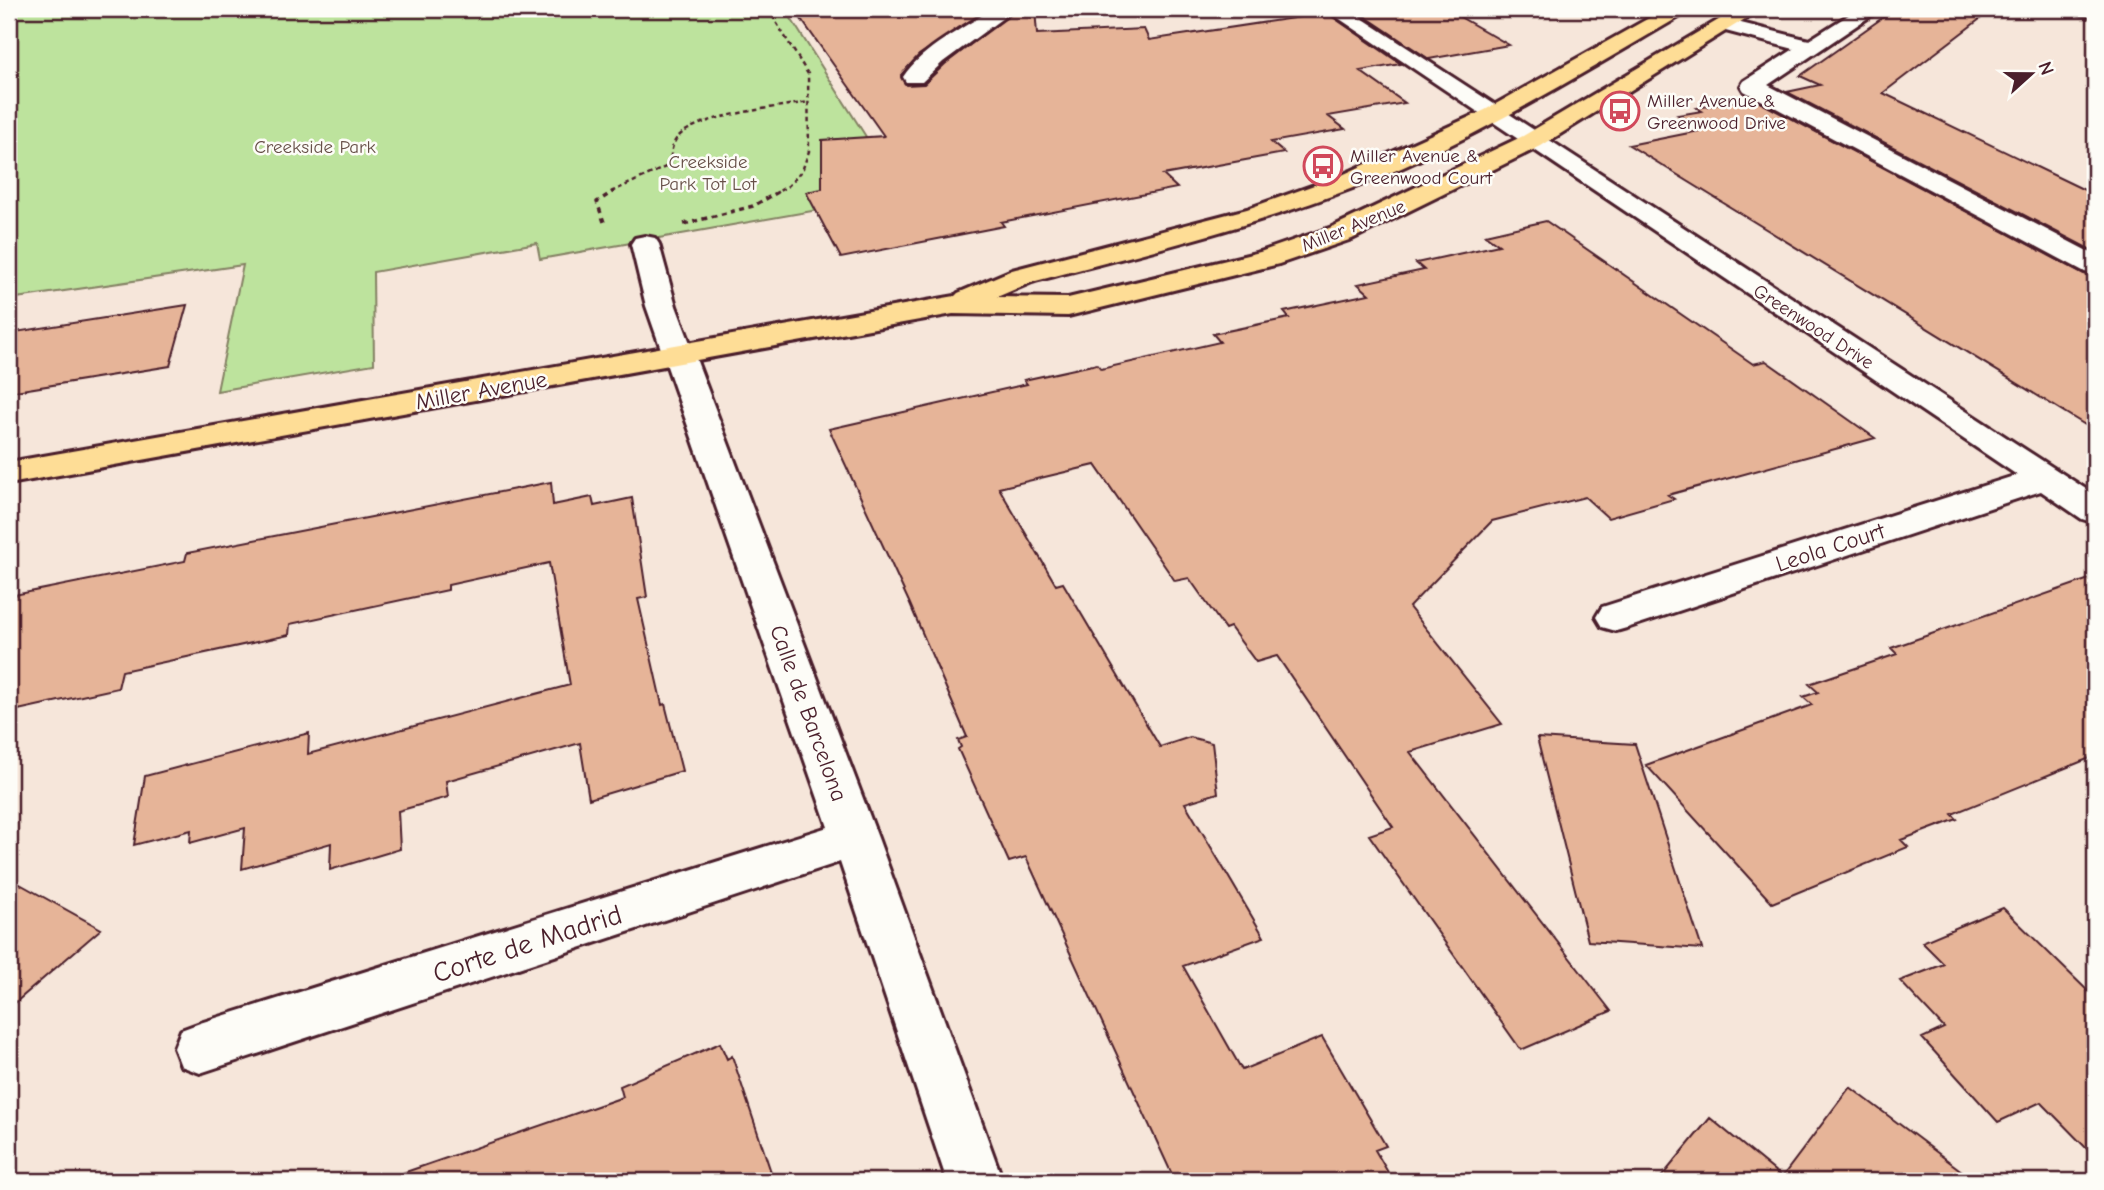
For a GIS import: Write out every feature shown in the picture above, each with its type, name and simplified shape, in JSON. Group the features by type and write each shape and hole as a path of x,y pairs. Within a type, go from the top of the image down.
{"main road":[{"name":"Miller Avenue","path":"953,306 1022,276 1256,215 1405,158 1493,115 1679,9"},
{"name":"Miller Avenue","path":"9,474 953,306 1068,307 1269,258 1342,233 1532,141 1752,9"}],"street":[{"path":"914,77 935,57 1007,9"},
{"name":"Greenwood Drive","path":"1335,9 2095,511"},
{"path":"1871,9 1752,86 2095,266"},
{"path":"2082,9 2095,10"},
{"path":"1724,25 1811,47"},
{"name":"Calle de Barcelona","path":"645,244 661,306 855,838 975,1181"},
{"name":"Leola Court","path":"1616,617 2045,478"},
{"name":"Corte de Madrid","path":"200,1048 855,838"}],"path":[{"path":"645,244 641,232 680,225 753,205 788,186 802,171 808,151 808,74 768,9"},
{"path":"606,225 597,202 621,185 658,172 670,164 677,138 688,129 715,119 809,102"}],"green space":[{"name":"Creekside Park","path":"9,9 785,9 903,195 540,259 537,243 373,272 374,364 217,391 243,265 9,299"}],"building":[{"path":"794,9 988,9 919,55 901,75 906,85 924,84 945,64 1017,9 1035,9 1037,34 1144,29 1149,40 1327,13 1401,64 1360,71 1405,103 1328,116 1345,129 1271,142 1284,153 1163,175 1177,188 1001,222 1004,226 841,258 806,192 822,189 822,140 884,136"},
{"path":"1354,9 1446,9 1509,45 1429,59"},
{"path":"1895,9 1993,9 1883,93 2095,195 2095,252 1787,92 1820,85 1800,76"},
{"path":"1752,98 2084,274 2095,276 2095,431 1629,145 1704,130 1678,115 1702,111 1697,108"},
{"path":"1546,221 1753,364 1766,361 1875,438 1668,495 1674,499 1608,518 1585,497 1492,521 1409,607 1502,724 1410,752 1611,1011 1521,1050 1369,835 1393,827 1277,656 1256,662 1230,627 1225,629 1189,578 1175,581 1095,465 999,488 1056,585 1063,583 1160,747 1190,737 1212,743 1218,793 1185,803 1264,937 1183,966 1242,1070 1322,1037 1386,1146 1375,1150 1393,1181 1175,1181 1026,857 1009,862 958,749 961,747 958,740 967,737 909,602 829,429 1027,384 1024,380 1097,364 1101,369 1220,342 1213,334 1289,318 1284,312 1369,294 1358,284 1424,270 1416,263 1499,245 1485,235"},
{"path":"187,305 170,366 9,392 9,333"},
{"path":"551,482 553,505 592,497 594,506 632,498 647,597 638,599 662,705 665,704 682,771 589,799 580,743 446,781 448,797 398,811 400,849 330,870 331,843 242,869 245,828 190,843 191,830 134,845 145,776 309,733 308,754 570,685 549,563 448,585 448,590 290,624 289,635 122,671 118,688 9,712 9,596 185,561 187,553"},
{"path":"2095,577 2095,756 1952,814 1957,819 1901,840 1908,847 1772,903 1646,765 1812,705 1803,697 1818,692 1809,684 1897,654 1891,648"},
{"path":"1537,738 1635,744 1702,949 1588,941"},
{"path":"9,878 101,929 9,1008"},
{"path":"2003,908 2095,998 2095,1157 2041,1102 1998,1122 1922,1038 1944,1028 1900,981 1944,964 1922,942"},
{"path":"720,1043 727,1059 732,1056 774,1181 405,1181 403,1173 623,1097 620,1086"},
{"path":"1850,1087 1975,1181 1658,1181 1710,1118 1782,1177"}],"place":[{"name":"Miller Avenue & Greenwood Drive","path":"1620,111"},
{"name":"Miller Avenue & Greenwood Court","path":"1323,166"}],"park label":[{"name":"Creekside Park Tot Lot","path":"708,172"}]}
